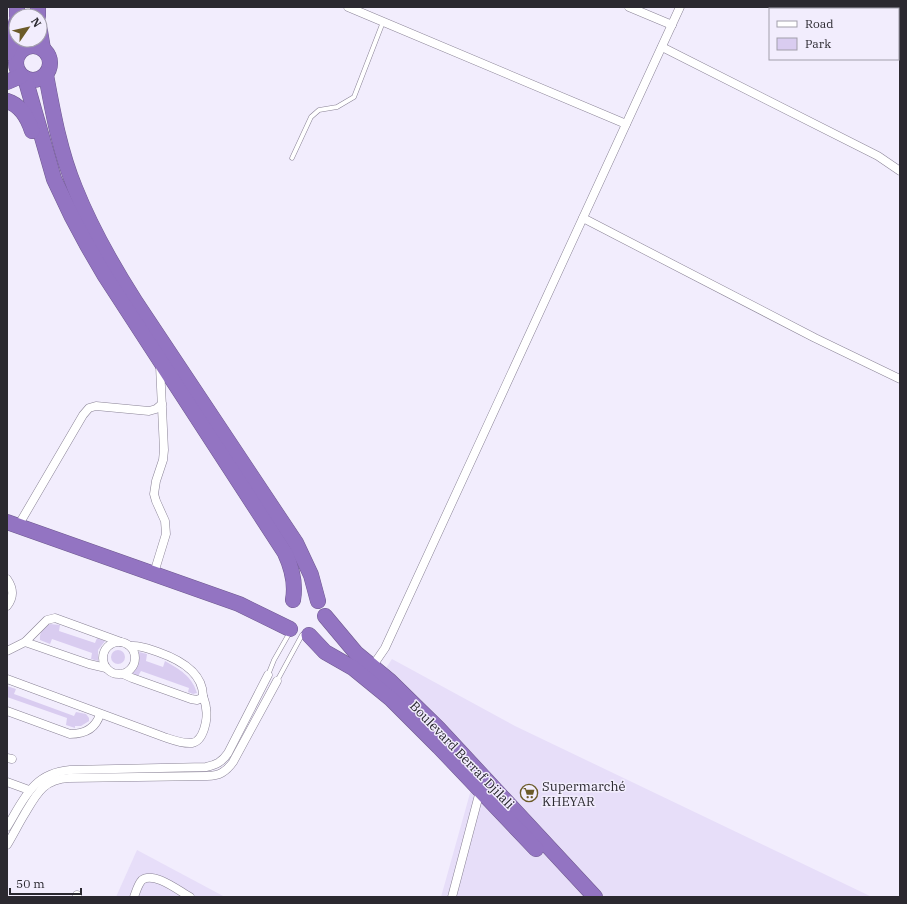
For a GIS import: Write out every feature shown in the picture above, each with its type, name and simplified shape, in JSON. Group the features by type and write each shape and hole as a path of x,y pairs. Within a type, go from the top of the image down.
{"highway":[{"path":"7,82 23,77 36,80 46,75 50,69 48,54 43,49 33,46 14,53 17,70 23,77 54,179 72,217 104,276 285,553 292,571 294,593 293,600 285,613 285,619 298,632"},
{"path":"46,75 64,158 74,187 103,249 135,301 296,543 311,574 318,601"},
{"path":"7,100 17,106 27,119 46,176 70,228 84,253 104,276"},
{"path":"13,524 239,604 298,632 319,630 325,616 322,605 314,598 303,596 293,600"},
{"name":"Boulevard Berraf Djilali","path":"325,616 348,644 372,667 390,681 438,728 596,897"},
{"name":"Boulevard Berraf Djilali","path":"298,632 325,652 353,668 391,699 439,747 582,897"}],"street":[{"path":"348,7 626,124"},
{"path":"629,7 672,25"},
{"path":"372,667 385,648 680,7"},
{"path":"662,46 878,156 900,171"},
{"path":"583,218 815,338 900,379"},
{"path":"154,573 166,534 166,521 154,494 156,481 163,460 164,450 160,361"},
{"path":"13,524 89,408 96,406 149,411 156,409 162,404"},
{"path":"7,579 13,593 12,600 7,606"},
{"path":"7,651 25,642 47,620 55,618 131,646 143,647 180,661 187,666 202,689 207,708 205,724 201,736 194,742 180,742 7,679"},
{"path":"25,642 89,664 106,668 113,673 123,674 191,699 197,700 203,696"},
{"path":"106,668 102,659 105,650 112,643 121,642"},
{"path":"123,674 131,669 135,660 135,655 131,646"},
{"path":"7,827 29,790 40,779 62,770 206,767 219,763 228,753 268,675"},
{"path":"7,845 36,794 45,785 56,780 69,778 215,776 222,773 229,768 233,762 277,681"},
{"path":"7,711 70,734 78,734 92,728 96,725 100,714"},
{"path":"7,782 29,790"},
{"path":"452,897 480,791"},
{"path":"134,897 141,881 148,877 157,878 190,897"}],"lane":[{"path":"292,158 311,117 319,110 337,107 354,98 383,22"},
{"path":"268,675 274,660 298,632"},
{"path":"277,681 298,632"}],"shaded area":[{"path":"392,659 515,726 872,897 441,897 479,761 386,668"},
{"path":"137,850 225,897 116,897"}],"green space":[{"path":"50,624 60,625 59,631 95,643 97,638 105,641 98,650 98,661 91,659 92,653 52,639 50,644 40,640 42,630"},
{"path":"115,650 121,650 125,654 125,660 121,664 115,664 111,660 111,654"},
{"path":"139,652 147,654 146,661 163,667 165,661 180,670 192,682 197,693 193,694 188,692 189,688 141,671 138,676 132,673 138,664"},
{"path":"7,686 16,689 14,694 74,716 76,712 86,714 89,721 81,726 75,726 75,728 66,725 67,718 7,697"}],"place":[{"name":"Supermarché KHEYAR","path":"529,793"}]}
